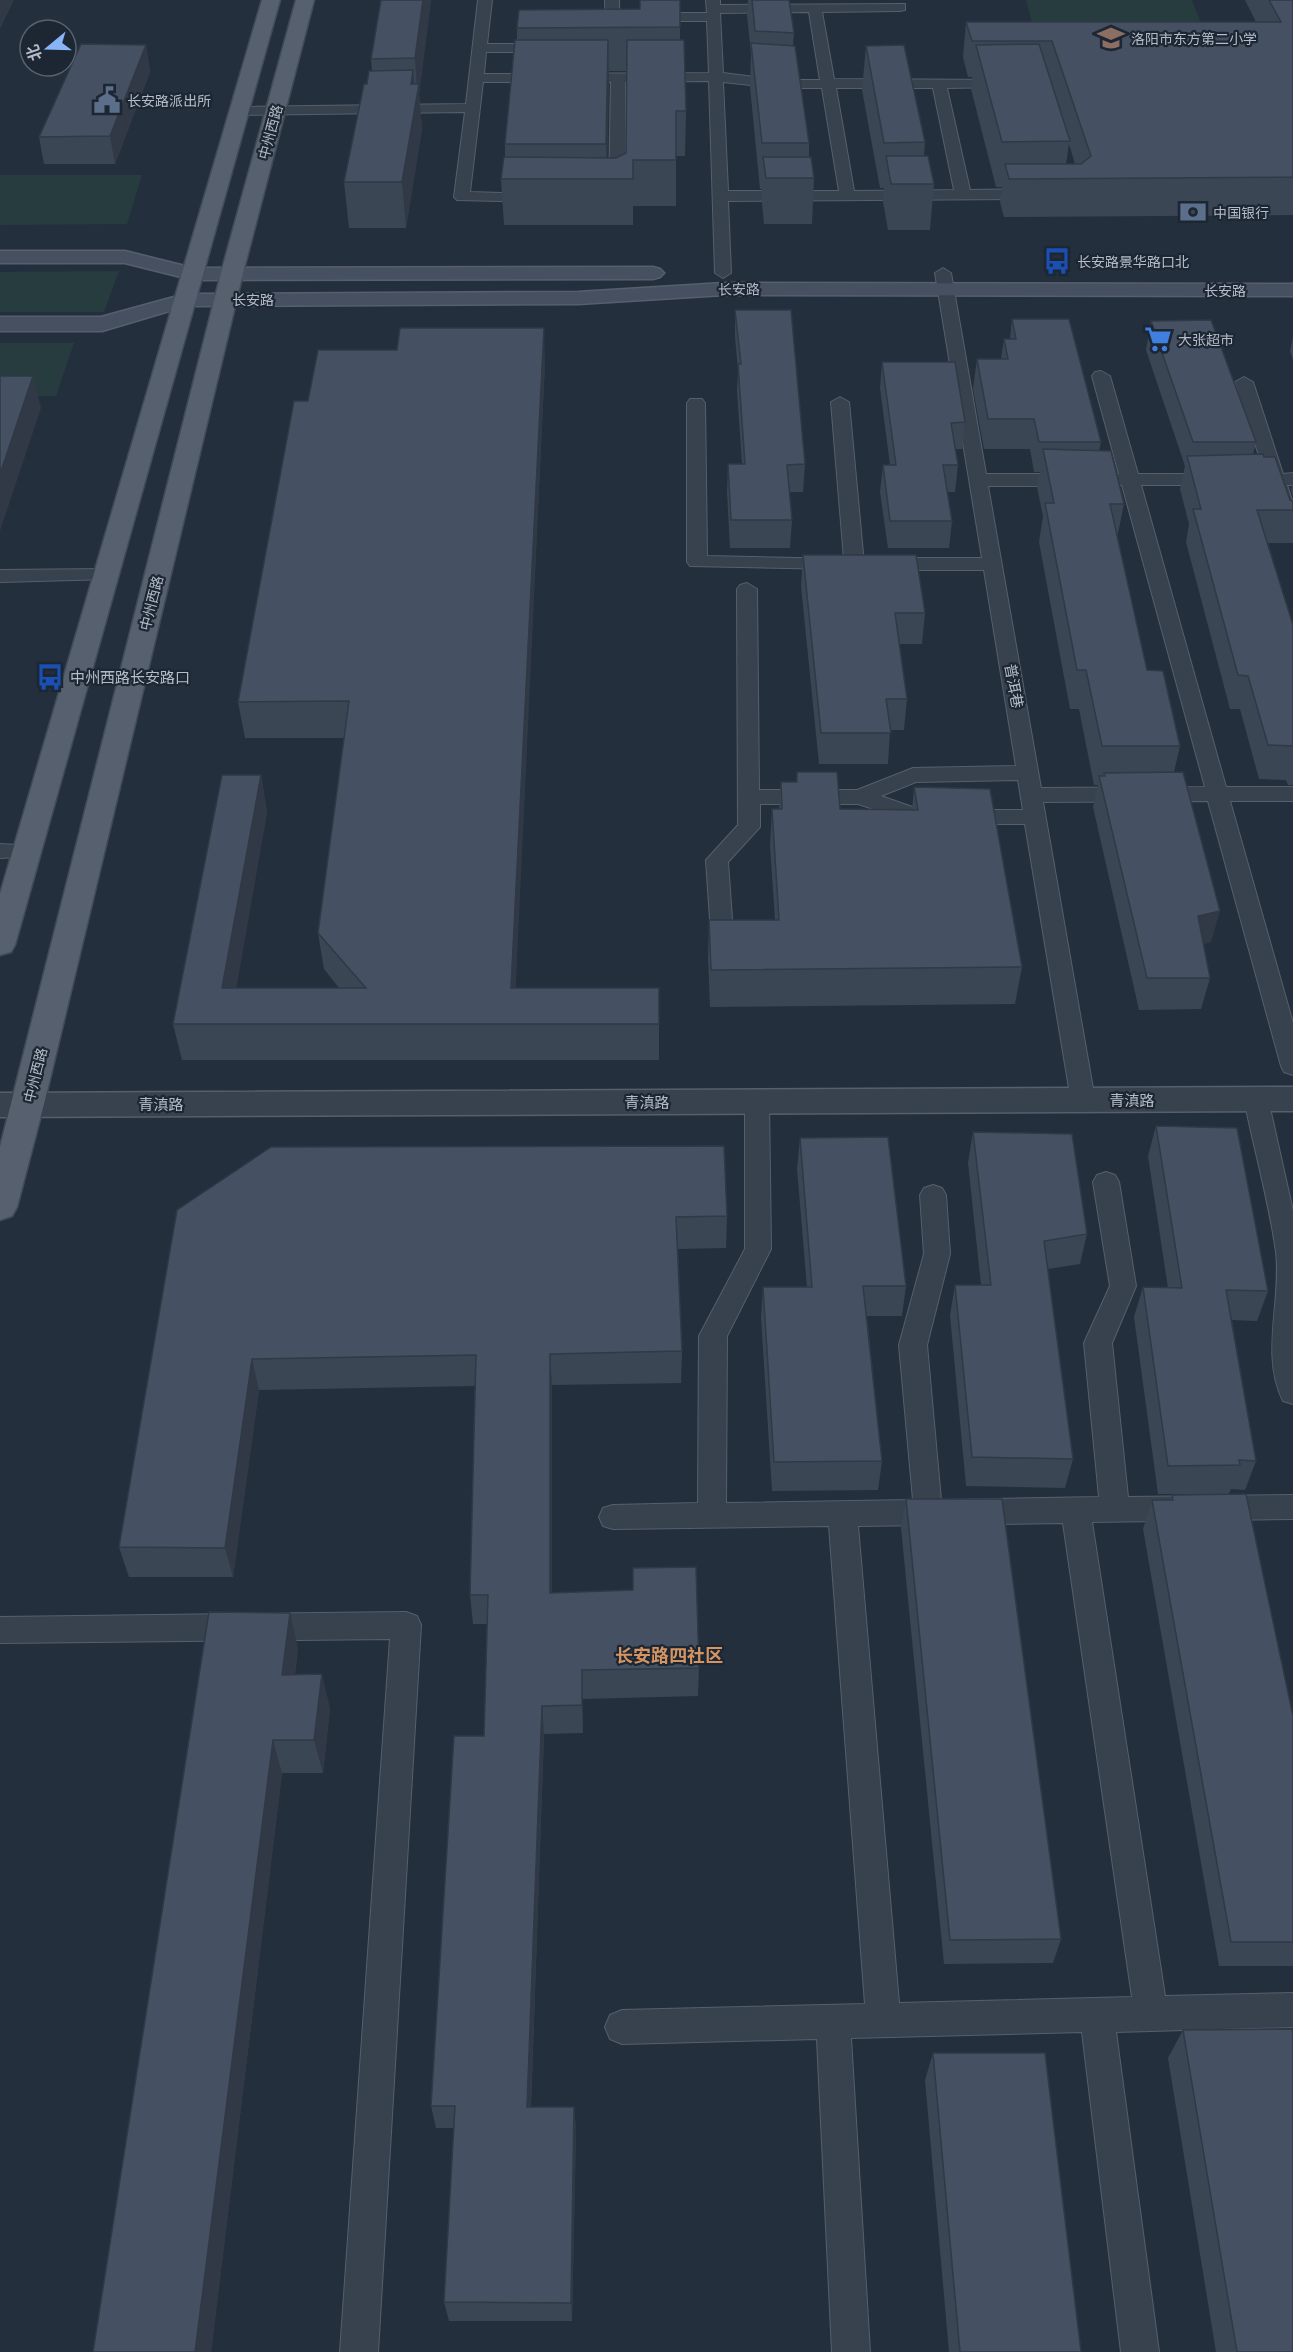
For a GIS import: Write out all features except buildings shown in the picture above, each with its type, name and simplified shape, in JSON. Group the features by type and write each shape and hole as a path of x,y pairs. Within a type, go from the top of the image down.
{"main road":[{"path":"0,945 272,0"},
{"name":"中州西路","path":"0,1207 14,1105 305,0"},
{"name":"长安路","path":"0,257 125,257 193,274 723,273 945,282 1293,290"},
{"name":"长安路","path":"0,324 102,324 185,300 578,298 724,289 1293,273"}],"street":[{"name":"青滇路","path":"14,1105 1293,1099"}],"lane":[{"path":"485,0 462,197 545,197"},
{"path":"612,0 624,18"},
{"path":"624,18 713,8 815,8 840,4 900,7"},
{"path":"713,8 723,273"},
{"path":"815,8 847,195"},
{"path":"602,47 614,47 624,18"},
{"path":"479,48 558,48"},
{"path":"605,197 617,197 618,77"},
{"path":"476,78 716,77 777,84 1018,82"},
{"path":"939,83 963,195"},
{"path":"240,111 472,108"},
{"path":"721,196 1052,194"},
{"name":"普洱巷","path":"945,282 1083,1100"},
{"path":"1101,376 1293,1066"},
{"path":"1244,382 1284,480 1293,532"},
{"path":"840,402 854,564"},
{"path":"696,404 697,562 994,564"},
{"path":"980,480 1284,480"},
{"path":"0,576 105,575"},
{"path":"721,919 717,860 749,827 747,589"},
{"path":"860,797 914,775 1029,773"},
{"path":"1032,795 1293,794"},
{"path":"750,797 860,797 919,817 1036,817"},
{"path":"0,851 26,851"},
{"path":"1256,1099 1289,1253 1286,1360 1293,1393"},
{"path":"712,1515 713,1336 758,1249 757,1102"},
{"path":"1106,1182 1123,1286 1098,1343 1115,1509"},
{"path":"928,1512 913,1345 937,1254 933,1195"},
{"path":"613,1516 1293,1507"},
{"path":"1076,1510 1151,2014"},
{"path":"842,1513 882,2020"},
{"path":"0,1630 406,1625 359,2352"},
{"path":"622,2027 1293,2010"},
{"path":"1097,2015 1140,2352"},
{"path":"833,2021 851,2352"}],"green space":[{"path":"1026,0 1192,0 1204,31 1034,30"},
{"path":"0,175 142,175 127,224 0,225"},
{"path":"119,271 104,312 0,312 0,272"},
{"path":"0,343 74,343 56,396 0,396"}],"place":[{"name":"洛阳市东方第二小学","path":"1111,38"},
{"name":"长安路派出所","path":"107,100"},
{"name":"中国银行","path":"1193,212"},
{"name":"长安路景华路口北","path":"1057,261"},
{"name":"大张超市","path":"1158,339"},
{"name":"中州西路长安路口","path":"50,677"}],"district":[{"name":"长安路四社区","path":"669,1655"}]}
